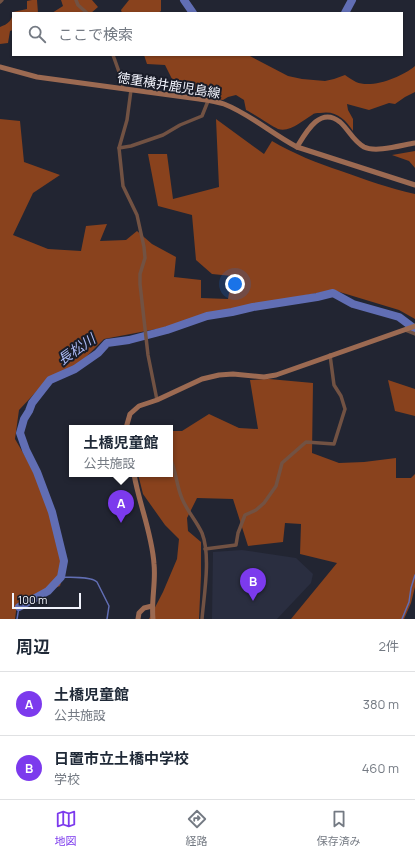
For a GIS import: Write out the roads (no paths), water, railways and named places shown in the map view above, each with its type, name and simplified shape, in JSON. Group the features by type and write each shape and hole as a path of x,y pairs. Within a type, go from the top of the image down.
{"street":[{"path":"76,0 78,5 86,12"},
{"path":"114,56 123,83 122,89"},
{"name":"徳重横井鹿児島線","path":"0,67 37,77 222,103 236,109 284,140 298,147 415,186"},
{"path":"131,90 127,120 119,148 123,186 137,215 144,246 145,258 140,279 148,355 157,400"},
{"path":"119,148 131,146 163,135 202,116 208,101"},
{"path":"298,147 304,134 312,124 324,118 331,118 340,122 349,134 363,147 373,149 415,143"},
{"path":"127,425 130,414 139,406 157,400 202,379 233,374 264,378 301,367 330,355 415,326"},
{"path":"406,329 415,334"},
{"path":"205,549 236,545 238,533 245,515 256,510 264,503 276,486 282,463 306,442 334,444 345,409 341,396 334,386 330,355"},
{"path":"173,465 176,472 180,494 186,509 204,538 207,568 202,619"},
{"path":"134,477 151,544 154,563 152,606 153,619"},
{"path":"138,619 139,613 144,608 152,606"}],"waterway":[{"path":"184,0 192,12"},
{"path":"346,12 352,0"},
{"name":"長松川","path":"19,607 48,591 61,577 64,561 52,512 20,433 24,419 32,403 50,380 75,369 98,353 107,343 129,340 167,330 207,316 333,293 353,304 399,317 415,329"},
{"path":"402,619 409,602 415,575"},
{"path":"61,577 85,578 97,582 109,606 107,619"},
{"path":"17,619 19,607"}],"place":[{"name":"土橋児童館","path":"121,523"},
{"name":"日置市立土橋中学校","path":"253,601"}]}
